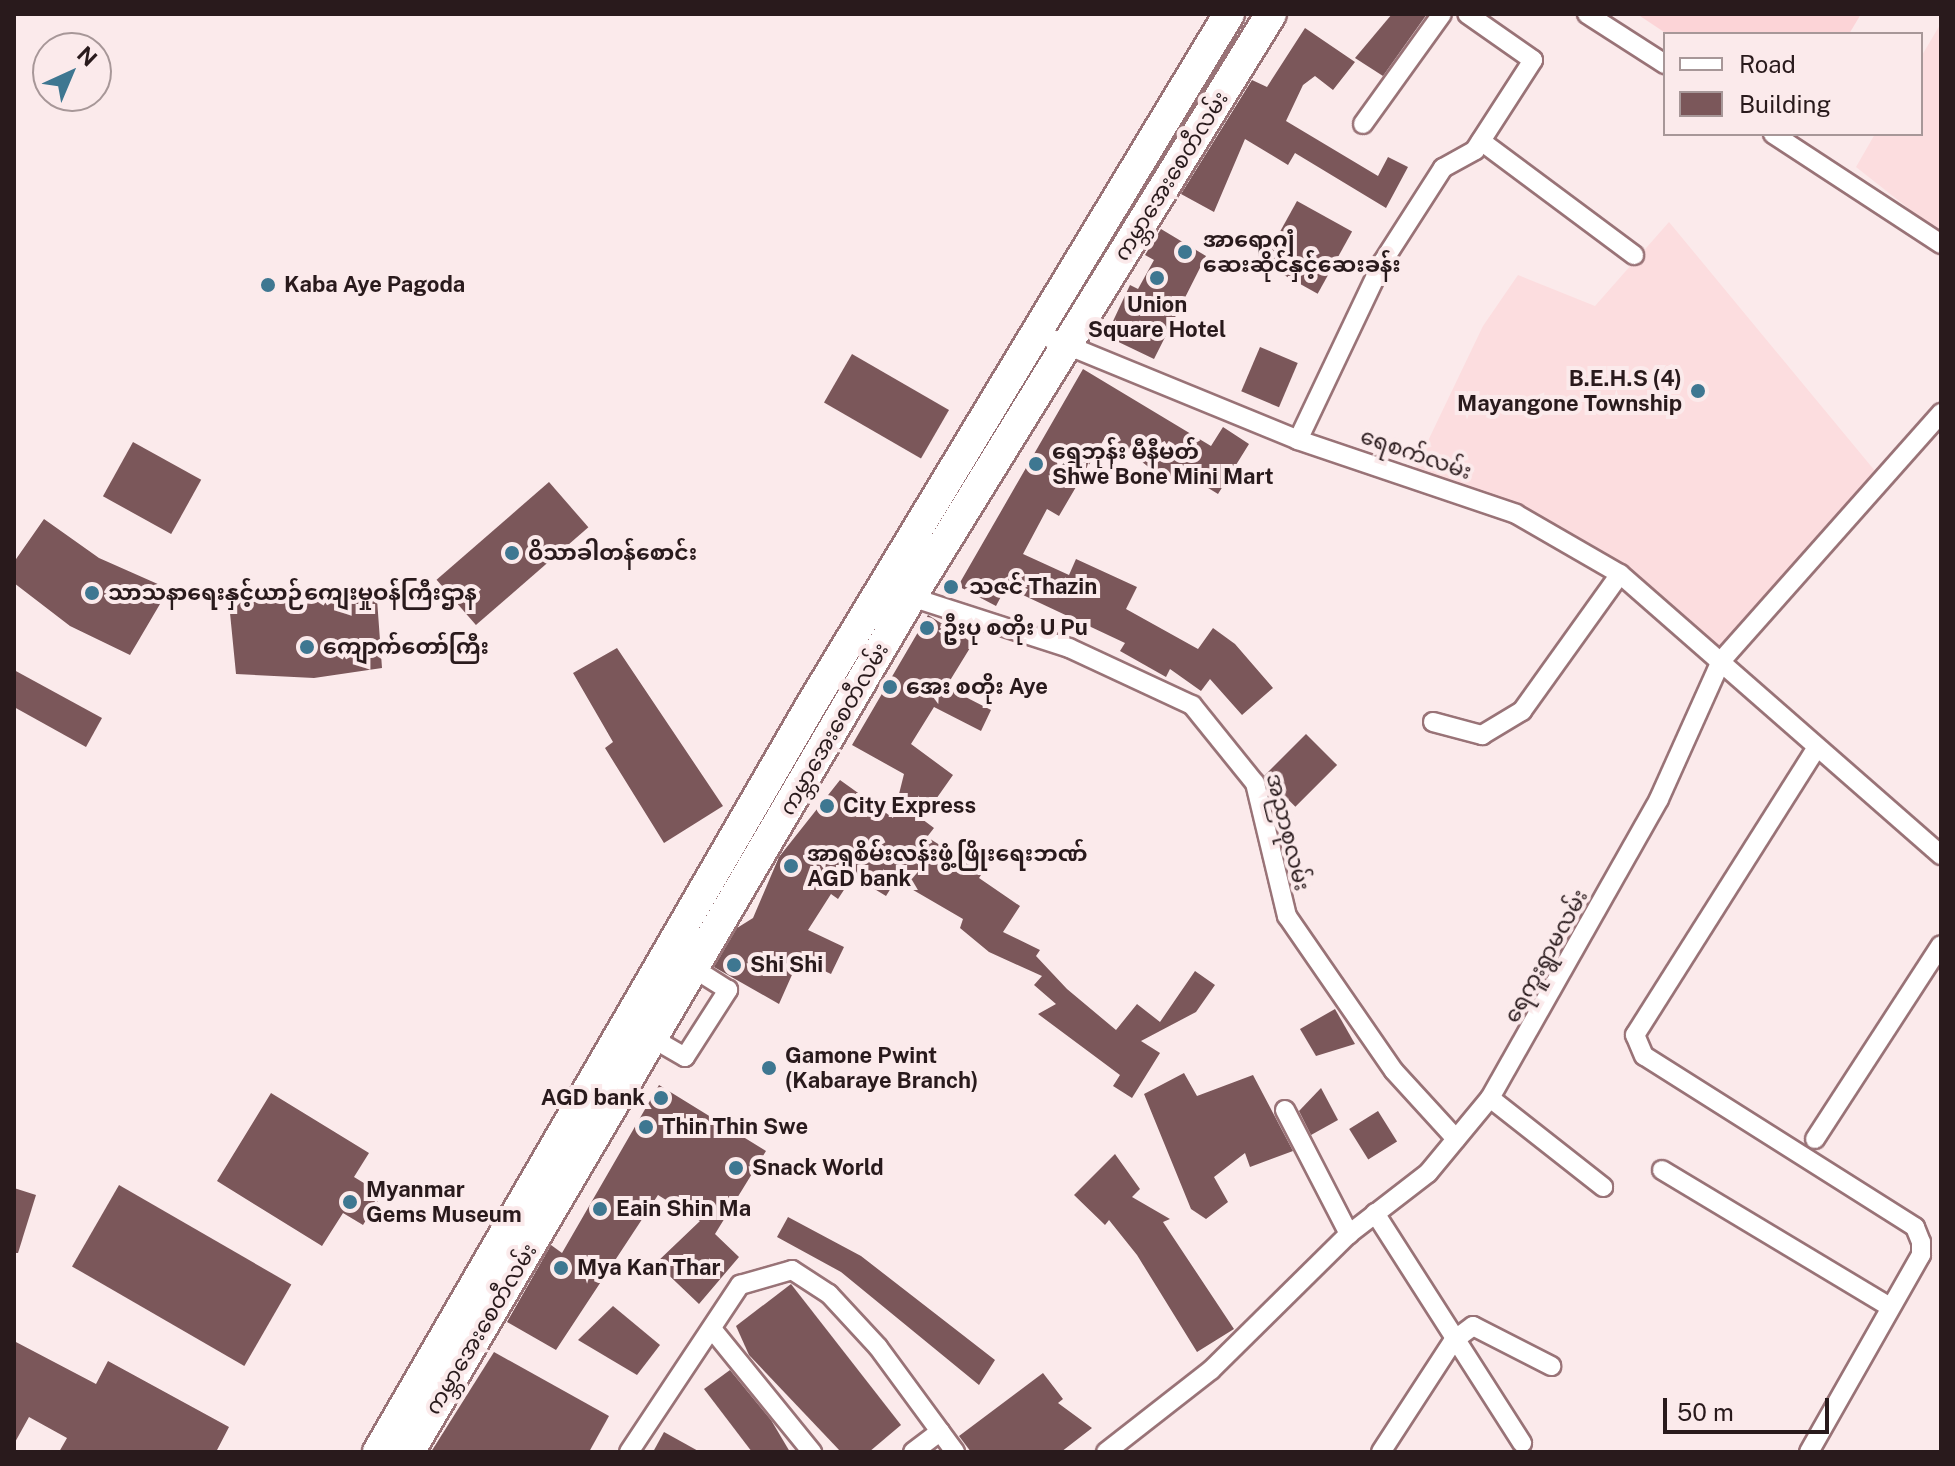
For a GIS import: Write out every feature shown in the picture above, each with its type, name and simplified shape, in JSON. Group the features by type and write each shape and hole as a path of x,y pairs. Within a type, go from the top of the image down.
{"main road":[{"path":"1227,17 1264,26"},
{"name":"ကမ္ဘာအေးစေတီလမ်း","path":"394,1449 1035,332 1227,17"},
{"name":"ကမ္ဘာအေးစေတီလမ်း","path":"394,1449 652,1038 911,597 1264,26"},
{"path":"1170,110 1201,130"}],"street":[{"path":"1363,124 1442,14"},
{"path":"1298,440 1382,263 1443,168 1481,141 1533,60 1467,14"},
{"path":"1587,14 1663,63"},
{"path":"1776,136 1941,244"},
{"path":"1481,141 1634,255"},
{"name":"ရေစက်လမ်း","path":"1035,332 1064,348 1298,440 1516,514 1620,574 1816,749 1941,855"},
{"name":"ရေကူးရွာမလမ်း","path":"1106,1452 1211,1370 1349,1234 1428,1173 1490,1098 1659,799 1721,661 1941,413"},
{"path":"1433,722 1482,735 1522,711 1620,574"},
{"name":"အညာစုလမ်း","path":"911,597 1069,648 1192,705 1255,783 1287,916 1394,1071 1456,1139"},
{"path":"1809,1452 1921,1255 1915,1227 1644,1056 1635,1035 1816,749"},
{"path":"1815,1139 1941,945"},
{"path":"652,1038 685,1057 728,990 693,968"},
{"path":"1490,1098 1603,1187"},
{"path":"1285,1110 1349,1234"},
{"path":"1662,1170 1890,1307"},
{"path":"1375,1213 1453,1341 1522,1443"},
{"path":"629,1452 740,1285 792,1270 829,1294 955,1452"},
{"path":"1381,1452 1453,1341 1477,1325 1551,1366"},
{"path":"712,1329 812,1452"},
{"path":"913,1452 940,1432"}],"shaded area":[{"path":"1637,14 1861,14 1850,32 1664,32"},
{"path":"1941,23 1941,234 1856,167 1874,136 1923,136 1923,54"},
{"path":"1669,222 1885,483 1721,661 1516,514 1414,470 1483,326 1518,275 1595,306"}],"building":[{"path":"1392,14 1427,14 1383,76 1355,58"},
{"path":"1305,28 1355,62 1333,90 1315,76 1303,85 1286,121 1378,176 1388,157 1408,167 1386,208 1295,153 1288,165 1245,139 1214,212 1181,194 1252,80 1267,87"},
{"path":"1297,201 1352,232 1318,294 1263,263"},
{"path":"1161,229 1206,256 1154,359 1106,336 1130,285 1138,289 1154,260 1145,255"},
{"path":"1260,347 1298,363 1279,407 1241,391"},
{"path":"852,354 949,410 921,458 824,402"},
{"path":"1083,369 1211,446 1223,427 1249,444 1218,494 1187,475 1182,484 1156,473 1107,434 1059,516 1047,509 1023,554 1069,575 1076,559 1137,587 1126,609 1198,649 1213,628 1235,644 1273,688 1242,715 1210,679 1201,691 1170,669 1166,677 1120,651 1125,643 1006,587 996,606 958,586"},
{"path":"133,442 201,480 171,534 103,496"},
{"name":"ဝိသာခါတန်စောင်း","path":"549,482 588,527 476,625 437,580"},
{"name":"သာသနာရေးနှင့်ယာဉ်ကျေးမှုဝန်ကြီးဌာန","path":"44,519 99,558 160,585 160,604 130,655 70,626 14,583 14,562"},
{"name":"ကျောက်တော်ကြီး","path":"364,592 377,599 382,668 314,678 236,674 230,613 242,601 305,604"},
{"path":"928,615 973,643 946,687 991,710 981,731 934,707 911,744 953,775 922,819 934,828 927,837 983,872 979,878 1020,906 1003,932 1040,950 1036,956 1067,989 1116,1030 1137,1004 1160,1022 1195,971 1215,985 1196,1012 1141,1041 1160,1053 1132,1098 1113,1086 1120,1075 1038,1014 1056,1004 1034,985 1042,976 989,952 960,928 963,919 896,880 886,896 853,876 838,899 831,894 808,930 844,947 831,974 799,959 779,1004 714,967 737,928 753,918 779,857 840,780 893,818 904,774 852,745"},
{"path":"617,648 723,806 664,843 605,748 613,742 573,673"},
{"path":"14,670 102,718 86,747 14,707"},
{"path":"1306,734 1337,765 1295,807 1264,776"},
{"path":"1335,1009 1355,1044 1316,1056 1300,1029"},
{"path":"1184,1073 1197,1096 1253,1075 1293,1151 1250,1167 1245,1153 1214,1177 1228,1202 1206,1219 1191,1209 1144,1094"},
{"path":"659,1085 766,1151 715,1234 739,1257 699,1304 656,1263 700,1221 658,1195 556,1350 507,1322 551,1245 562,1253"},
{"path":"1321,1088 1338,1120 1311,1135 1299,1111"},
{"path":"271,1093 369,1153 354,1177 382,1194 363,1225 343,1213 322,1246 217,1181"},
{"path":"1378,1111 1397,1142 1368,1160 1349,1129"},
{"path":"1115,1154 1140,1189 1132,1197 1170,1219 1163,1222 1234,1329 1197,1352 1137,1255 1109,1220 1105,1225 1074,1195"},
{"path":"119,1185 291,1284 244,1366 72,1266"},
{"path":"14,1188 36,1195 18,1253 14,1253"},
{"path":"788,1217 861,1256 995,1360 979,1385 841,1272 777,1237"},
{"path":"791,1284 901,1425 869,1452 841,1452 749,1355 736,1326"},
{"path":"613,1306 660,1345 637,1375 578,1340"},
{"path":"14,1341 96,1384 108,1361 229,1427 216,1452 59,1452 67,1438 29,1417 14,1444"},
{"path":"494,1352 609,1416 589,1452 431,1452"},
{"path":"730,1370 771,1420 790,1452 752,1452 704,1389"},
{"path":"1043,1373 1063,1399 1058,1403 1092,1428 1061,1452 971,1452 959,1436"},
{"path":"664,1432 700,1452 653,1452"}],"place":[{"name":"အာရောဂျံ ဆေးဆိုင်နှင့်ဆေးခန်း","path":"1185,252"},
{"name":"Union Square Hotel","path":"1157,278"},
{"name":"Kaba Aye Pagoda","path":"268,285"},
{"name":"B.E.H.S (4) Mayangone Township","path":"1698,391"},
{"name":"ရွှေဘုန်း မီနီမတ် Shwe Bone Mini Mart","path":"1036,464"},
{"name":"ဝိသာခါတန်စောင်း","path":"512,553"},
{"name":"သဇင် Thazin","path":"951,587"},
{"name":"သာသနာရေးနှင့်ယာဉ်ကျေးမှုဝန်ကြီးဌာန","path":"92,593"},
{"name":"ဦးပု စတိုး U Pu","path":"927,628"},
{"name":"ကျောက်တော်ကြီး","path":"307,647"},
{"name":"အေး စတိုး Aye","path":"890,687"},
{"name":"City Express","path":"827,806"},
{"name":"အာရှစိမ်းလန်းဖွံ့ဖြိုးရေးဘဏ် AGD bank","path":"791,866"},
{"name":"Shi Shi","path":"734,965"},
{"name":"Gamone Pwint (Kabaraye Branch)","path":"769,1068"},
{"name":"AGD bank","path":"661,1098"},
{"name":"Thin Thin Swe","path":"646,1127"},
{"name":"Snack World","path":"736,1168"},
{"name":"Myanmar Gems Museum","path":"350,1202"},
{"name":"Eain Shin Ma","path":"600,1209"},
{"name":"Mya Kan Thar","path":"561,1268"}]}
